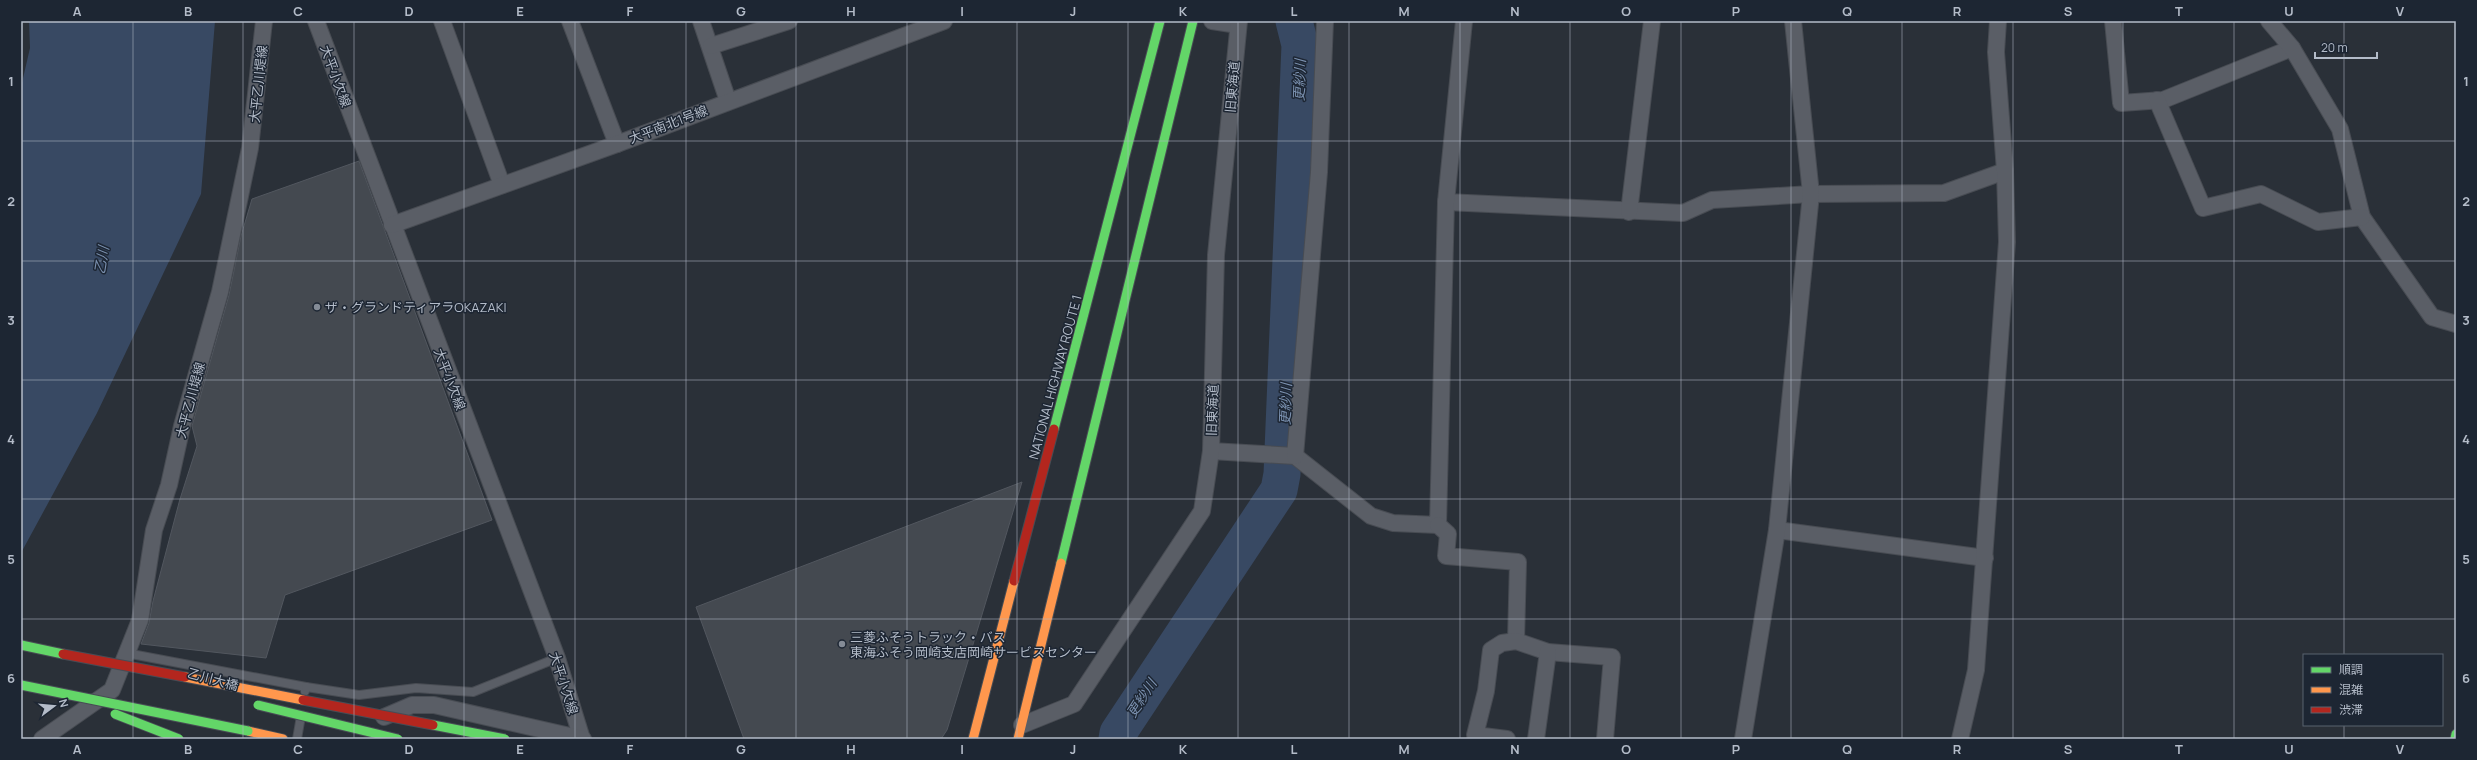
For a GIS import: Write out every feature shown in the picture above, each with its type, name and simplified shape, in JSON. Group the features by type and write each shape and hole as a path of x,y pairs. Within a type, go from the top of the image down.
{"main road":[{"name":"NATIONAL HIGHWAY ROUTE 1","path":"973,739 1160,21"},
{"path":"1020,732 1193,21"},
{"name":"乙川大橋","path":"21,645 63,654 210,692"},
{"path":"63,654 505,739"},
{"path":"968,722 988,684"},
{"path":"21,685 283,739"},
{"path":"56,692 179,739"},
{"name":"乙川大橋","path":"249,702 398,739"},
{"path":"2455,739 2456,734"}],"street":[{"name":"大平乙川堤線","path":"42,739 112,690 140,620 154,530 169,485 182,426 220,292 250,148 264,21"},
{"path":"442,21 502,185"},
{"path":"570,21 617,144"},
{"path":"701,21 711,46 728,101"},
{"path":"711,46 789,21"},
{"name":"大平南北1号線","path":"392,225 617,144 944,21"},
{"path":"1212,21 1239,23"},
{"path":"1295,456 1319,172 1325,21"},
{"path":"1438,525 1446,202 1464,21"},
{"path":"1629,212 1652,21"},
{"path":"1743,739 1777,530 1811,194 1793,21"},
{"path":"1960,739 1976,670 2007,242 2005,171 1996,52 1998,21"},
{"path":"2113,21 2121,103 2157,100 2292,48"},
{"path":"2269,21 2292,48 2340,129 2362,217 2432,317 2456,324"},
{"name":"大平小欠線","path":"318,22 392,225 557,658 583,739"},
{"name":"旧東海道","path":"1020,732 1074,704 1202,511 1211,451 1216,255 1239,23"},
{"path":"2157,100 2202,208 2261,194 2318,222 2362,217"},
{"path":"1446,202 1629,212 1683,213 1712,200 1811,194 1944,192 2005,171"},
{"path":"1211,451 1295,456 1372,516 1393,523 1438,525 1448,534 1446,556 1518,562 1516,641"},
{"path":"1777,530 1985,558"},
{"path":"1506,739 1475,735 1486,691 1491,650 1502,643 1516,641 1548,652 1612,657 1605,739"},
{"path":"1536,739 1548,652"},
{"path":"371,739 384,717 404,707 421,704 434,705 583,739"}],"lane":[{"path":"126,653 359,695 416,688 473,692 557,658"},
{"path":"297,739 306,686"}],"water":[{"name":"乙川","path":"29,21 215,21 201,194 97,413 21,553 21,87 30,48"}],"building":[{"name":"ザ・グランドティアラOKAZAKI","path":"359,161 492,520 285,595 266,658 141,644 149,623 153,601 180,499 197,446 192,426 229,295 241,236 252,199"},
{"name":"三菱ふそうトラック・バス 東海ふそう岡崎支店岡崎サービスセンター","path":"1022,482 947,730 941,739 744,739 696,607"}],"waterway":[{"name":"更紗川","path":"1117,739 1118,733 1279,490 1282,474 1300,45 1294,21"}],"traffic: fast":[{"path":"1054,429 1160,21"},
{"path":"1061,563 1193,21"},
{"path":"21,645 63,654"},
{"path":"21,685 248,731"},
{"path":"258,705 398,739"},
{"path":"115,714 179,739"},
{"path":"433,725 505,739"},
{"path":"2455,739 2456,734"}],"traffic: slow":[{"path":"1018,739 1061,563"},
{"path":"973,739 1014,581"},
{"path":"185,677 303,700"},
{"path":"248,731 283,739"}],"traffic: jam":[{"path":"1014,581 1054,429"},
{"path":"63,654 185,677"},
{"path":"303,700 433,725"}],"place":[{"name":"ザ・グランドティアラOKAZAKI","path":"317,307"},
{"name":"三菱ふそうトラック・バス 東海ふそう岡崎支店岡崎サービスセンター","path":"842,644"}]}
